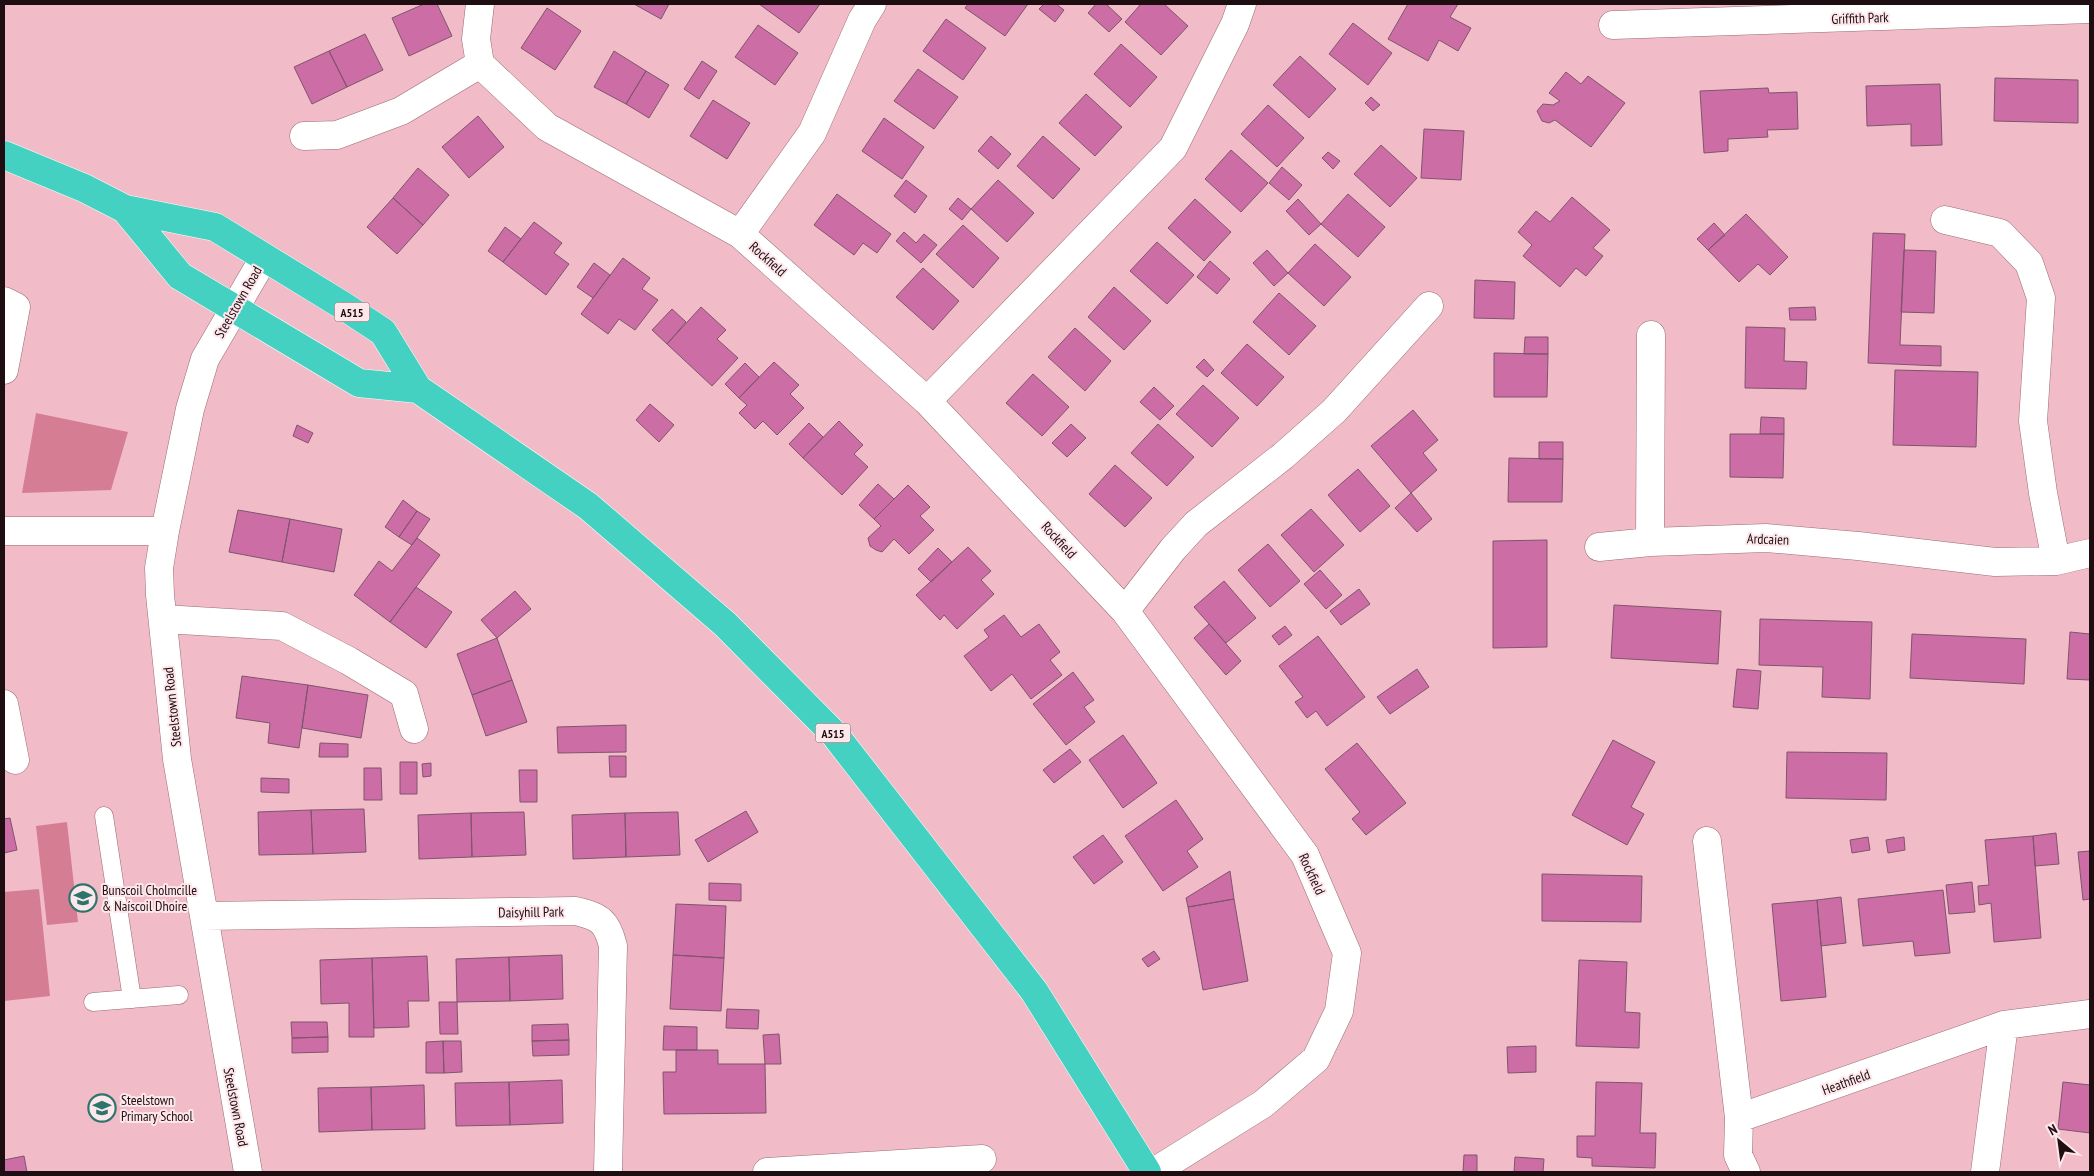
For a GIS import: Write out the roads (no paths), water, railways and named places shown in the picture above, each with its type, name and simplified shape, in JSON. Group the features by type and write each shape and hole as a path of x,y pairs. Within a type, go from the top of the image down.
{"highway":[{"name":"A515","path":"4,155 84,188 125,209 215,227 383,332 418,388 588,506 725,624 835,735 1034,991 1147,1172"},
{"name":"A515","path":"125,209 180,276 359,383 418,388"}],"street":[{"path":"304,136 337,135 401,111 480,64 476,38 480,4"},
{"path":"740,234 812,133 862,20 872,4"},
{"path":"927,401 1173,148 1235,24 1242,4"},
{"name":"Griffith Park","path":"1613,25 1811,12 2090,9"},
{"name":"Rockfield","path":"480,64 547,127 740,234 927,401 1125,611 1305,855 1347,954 1339,1011 1316,1059 1264,1104 1154,1172"},
{"path":"1944,220 2000,233 2029,263 2041,298 2033,421 2043,493 2056,561"},
{"name":"Steelstown Road","path":"248,1172 177,759 159,568 164,531 190,409 205,359 264,258"},
{"path":"4,300 16,307 4,370"},
{"path":"1125,611 1173,549 1196,524 1283,456 1334,411 1429,306"},
{"path":"1650,542 1651,336"},
{"path":"4,531 164,531"},
{"name":"Ardcaien","path":"1599,547 1650,542 1766,538 1858,546 1995,562 2056,561 2090,553"},
{"path":"163,619 282,626 349,661 404,694 414,729"},
{"path":"4,704 15,760"},
{"path":"1707,841 1739,1118 1738,1156 1746,1172"},
{"name":"Daisyhill Park","path":"204,916 576,911 596,916 609,929 613,946 608,1172"},
{"name":"Heathfield","path":"1739,1118 2004,1025 2090,1014"},
{"path":"1985,1172 2004,1025"},
{"path":"767,1172 982,1159"}],"lane":[{"path":"104,816 132,999"},
{"path":"94,1002 179,994"}],"place":[{"name":"Bunscoil Cholmcille & Naíscoil Dhoire","path":"83,898"},
{"name":"Steelstown Primary School","path":"102,1108"}]}
